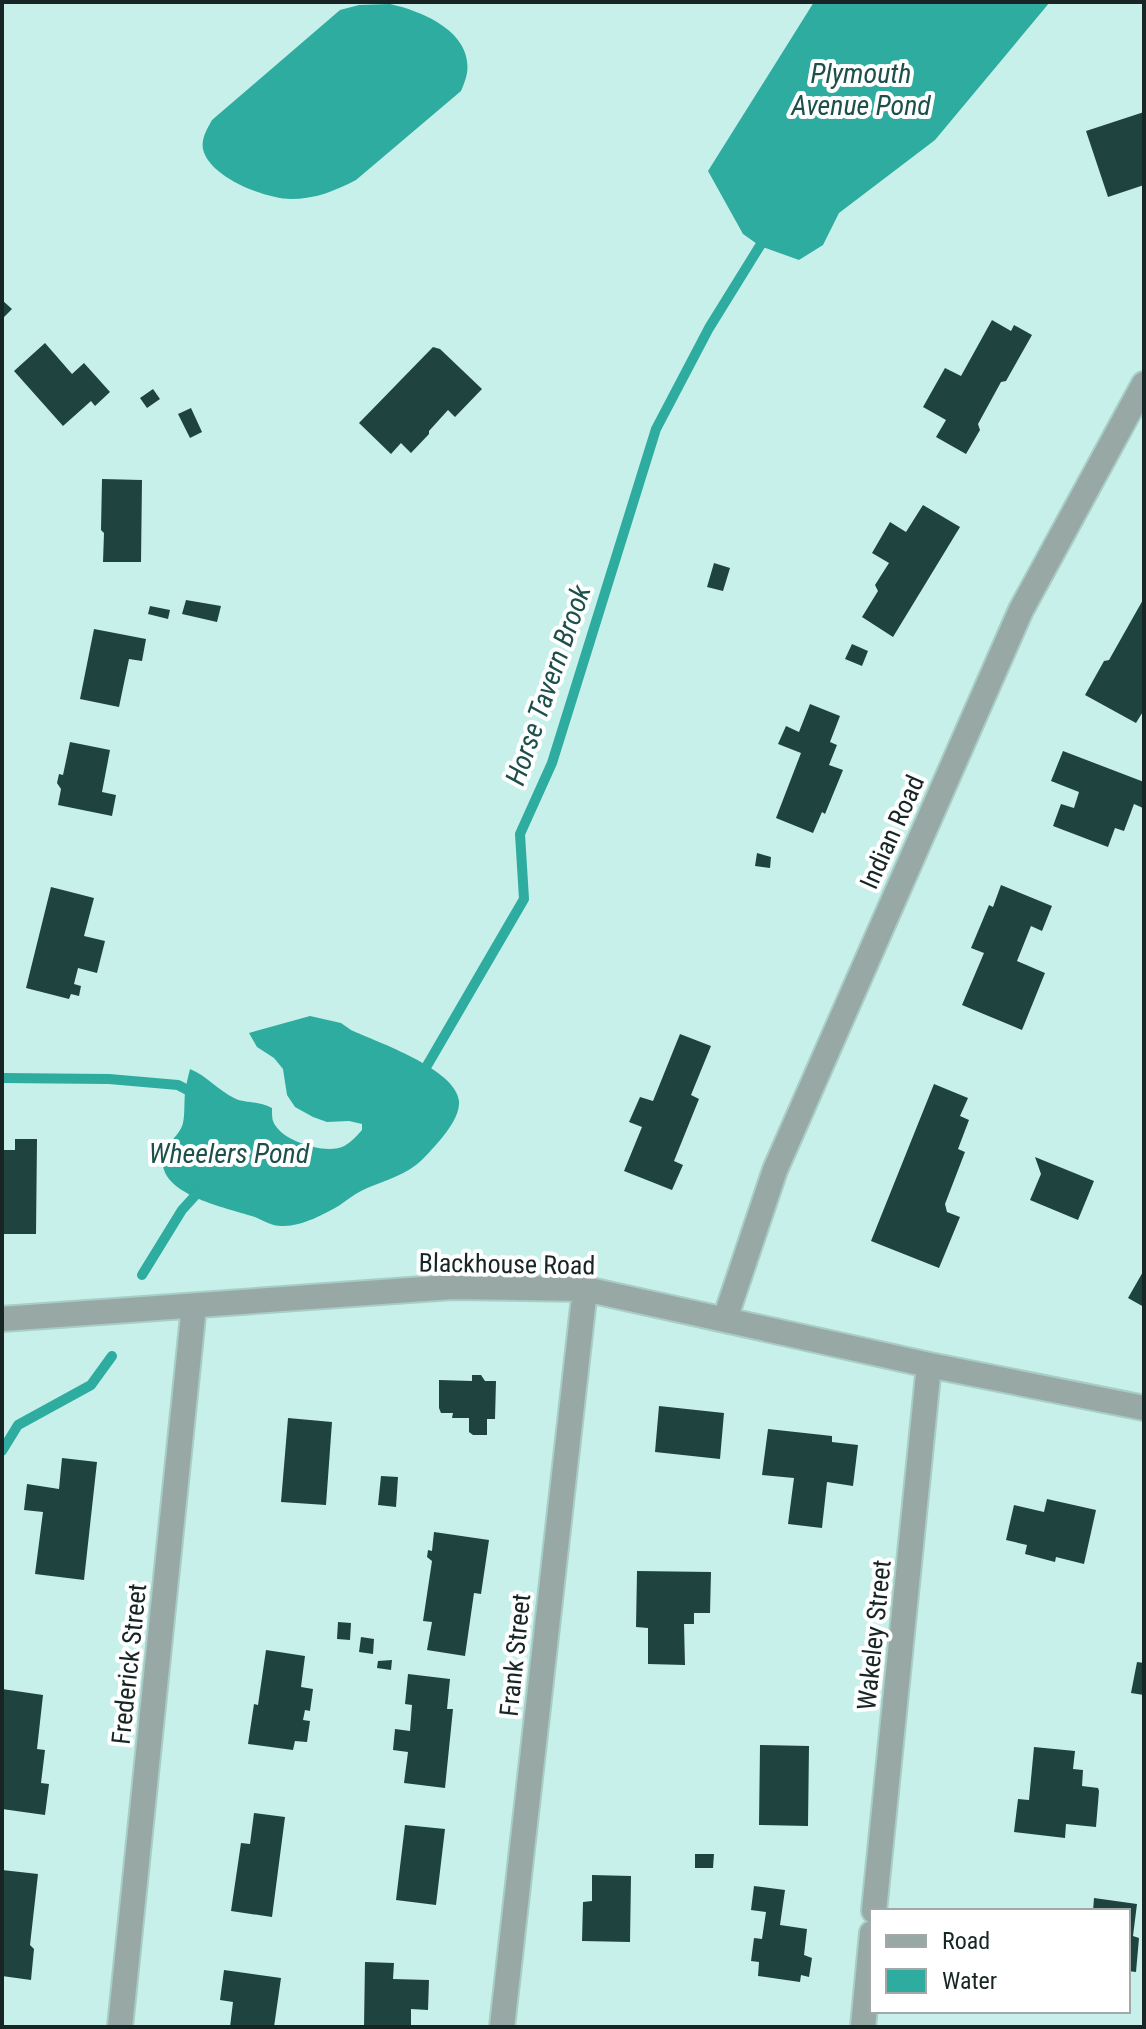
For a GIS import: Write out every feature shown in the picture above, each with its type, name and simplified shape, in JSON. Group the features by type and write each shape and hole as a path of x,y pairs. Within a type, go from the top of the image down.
{"street":[{"name":"Indian Road","path":"725,1319 775,1170 1021,610 1144,384"},
{"name":"Blackhouse Road","path":"2,1319 452,1287 585,1289 929,1365 1144,1408"},
{"name":"Frank Street","path":"502,2027 585,1289"},
{"name":"Frederick Street","path":"120,2027 194,1306"},
{"name":"Wakeley Street","path":"874,1909 929,1365"},
{"path":"863,2027 870,1954"}],"water":[{"name":"Plymouth Avenue Pond","path":"814,2 1050,2 935,140 839,213 823,245 799,260 760,246 743,234 708,171"},
{"path":"390,4 430,18 454,35 467,59 467,73 461,91 356,180 325,194 308,198 280,198 253,191 227,177 207,159 203,145 212,120 340,10 359,5"},
{"name":"Wheelers Pond","path":"310,1016 341,1023 414,1058 445,1078 455,1089 459,1106 444,1135 423,1159 396,1177 361,1191 320,1216 291,1225 273,1225 202,1200 176,1186 167,1177 163,1159 183,1123 190,1069 234,1098 272,1108 277,1128 303,1144 334,1149 353,1140 362,1130 362,1124 327,1122 295,1107 287,1095 283,1069 274,1058 257,1047 249,1033"}],"building":[{"path":"1144,112 1144,185 1108,197 1086,131"},
{"path":"2,300 12,309 2,319"},
{"path":"992,320 1011,331 1014,325 1032,335 1006,381 1001,382 966,454 936,437 946,420 923,407 945,368 961,376"},
{"path":"45,343 72,374 84,363 110,392 95,406 91,401 63,426 14,371"},
{"path":"433,347 440,349 482,389 455,417 448,410 411,453 401,443 391,454 359,423"},
{"path":"153,389 160,399 147,408 140,398"},
{"path":"191,408 202,432 190,438 178,414"},
{"path":"102,479 142,480 141,562 103,562"},
{"path":"923,505 960,527 893,637 862,617 878,591 875,585 889,563 872,553 890,522 906,532"},
{"path":"714,563 730,568 723,591 707,587"},
{"path":"1144,598 1144,710 1136,723 1085,695"},
{"path":"186,600 221,606 217,622 182,614"},
{"path":"150,606 170,610 168,619 148,614"},
{"path":"94,629 146,639 142,661 129,659 119,707 80,699"},
{"path":"852,644 868,651 862,666 845,659"},
{"path":"810,704 840,716 830,742 837,745 829,765 843,770 825,814 822,812 813,833 776,818 801,753 778,744 786,726 799,732"},
{"path":"70,742 110,750 102,792 116,795 112,816 58,805 61,789 57,783 59,774 63,775"},
{"path":"1063,751 1144,782 1143,808 1134,804 1124,831 1115,828 1108,847 1053,826 1061,804 1074,808 1079,792 1051,781"},
{"path":"757,853 771,857 770,868 755,866"},
{"path":"1001,885 1052,906 1042,931 1031,926 1017,961 1045,973 1022,1030 962,1005 984,953 971,948"},
{"path":"51,887 94,898 84,936 105,941 97,973 78,968 74,984 81,986 79,996 71,994 69,999 26,988"},
{"path":"680,1034 711,1046 691,1095 699,1099 674,1161 683,1165 672,1190 624,1171 642,1127 629,1122 640,1097 653,1101"},
{"path":"934,1084 968,1098 960,1116 969,1120 958,1149 965,1152 945,1204 947,1212 960,1217 939,1268 871,1241"},
{"path":"15,1139 37,1139 36,1234 2,1234 2,1150 15,1150"},
{"path":"1035,1157 1094,1181 1078,1220 1030,1200 1041,1174"},
{"path":"1144,1270 1144,1307 1128,1298"},
{"path":"472,1375 481,1375 485,1381 496,1381 495,1419 487,1419 487,1435 473,1435 469,1432 469,1418 452,1418 453,1413 441,1413 439,1408 439,1380 472,1381"},
{"path":"659,1406 724,1413 720,1459 655,1452"},
{"path":"288,1418 332,1422 326,1505 281,1502"},
{"path":"768,1429 832,1436 832,1442 858,1445 853,1486 827,1482 822,1528 788,1524 794,1478 762,1475"},
{"path":"62,1458 97,1462 84,1580 35,1574 43,1512 24,1510 27,1484 59,1489"},
{"path":"381,1476 398,1477 396,1507 378,1505"},
{"path":"1047,1499 1096,1510 1084,1564 1056,1557 1055,1562 1025,1554 1027,1545 1006,1540 1014,1505 1044,1512"},
{"path":"434,1532 489,1540 481,1594 474,1593 465,1656 427,1650 432,1622 423,1621 432,1561 427,1557 428,1550 432,1551"},
{"path":"637,1571 711,1572 710,1613 694,1613 694,1624 684,1624 685,1665 648,1664 648,1628 636,1627"},
{"path":"338,1622 351,1623 350,1640 337,1639"},
{"path":"361,1637 374,1639 373,1654 359,1652"},
{"path":"266,1650 305,1656 301,1687 313,1689 310,1711 305,1710 303,1720 310,1721 307,1742 295,1741 293,1750 248,1744 254,1704 258,1705"},
{"path":"392,1660 391,1670 377,1668 378,1661"},
{"path":"1137,1662 1144,1663 1144,1695 1131,1693"},
{"path":"408,1674 450,1679 447,1709 453,1709 445,1788 404,1783 408,1752 393,1750 395,1729 410,1731 412,1705 405,1704"},
{"path":"2,1689 43,1695 37,1749 45,1750 41,1783 49,1784 45,1815 2,1809"},
{"path":"760,1745 809,1746 808,1826 759,1825"},
{"path":"1034,1747 1075,1751 1073,1769 1083,1770 1082,1786 1098,1788 1099,1791 1096,1827 1066,1824 1065,1838 1014,1832 1018,1799 1029,1800"},
{"path":"254,1813 285,1817 272,1917 231,1911 241,1843 250,1844"},
{"path":"405,1825 445,1829 436,1905 396,1900"},
{"path":"695,1854 714,1854 713,1868 695,1868"},
{"path":"2,1870 38,1874 30,1945 34,1949 31,1980 2,1976"},
{"path":"592,1875 631,1876 630,1942 582,1941 583,1902 592,1901"},
{"path":"754,1886 785,1890 780,1925 807,1929 804,1955 812,1958 809,1977 801,1975 800,1982 758,1976 759,1962 751,1961 754,1938 762,1939 766,1912 751,1910"},
{"path":"1094,1898 1137,1904 1133,1936 1139,1938 1136,1972 1130,1971 1130,1909 1093,1909"},
{"path":"365,1962 394,1963 393,1979 429,1980 428,2010 411,2009 411,2027 364,2027"},
{"path":"224,1970 281,1978 274,2027 230,2027 233,2002 220,2000"}],"waterway":[{"name":"Horse Tavern Brook","path":"421,1076 524,899 520,834 552,763 656,429 709,328 766,236"},
{"path":"2,1078 109,1079 178,1085 197,1095"},
{"name":"Horse Tavern Brook","path":"142,1275 182,1210 202,1188"},
{"name":"Horse Tavern Brook","path":"2,1451 18,1425 91,1385 112,1356"}]}
